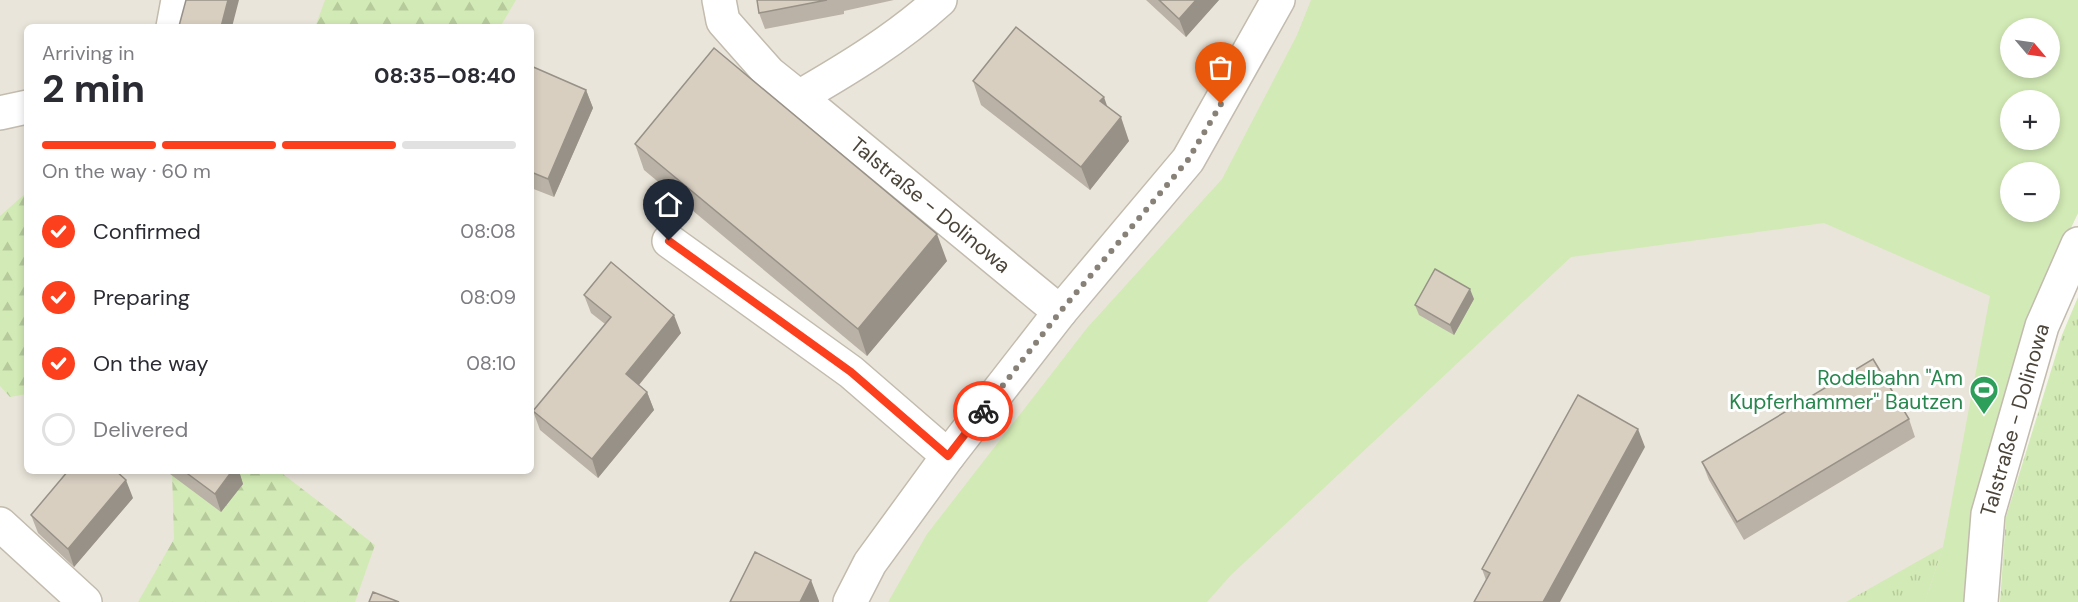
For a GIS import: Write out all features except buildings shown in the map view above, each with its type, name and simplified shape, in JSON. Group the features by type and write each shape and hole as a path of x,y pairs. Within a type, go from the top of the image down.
{"street":[{"path":"173,24 177,0"},
{"name":"Talstraße - Dolinowa","path":"719,0 723,21 769,73 1060,312"},
{"path":"799,97 858,63 915,22 940,0"},
{"path":"850,602 870,562 948,456 1060,312 1188,160 1278,0"},
{"path":"0,113 24,108"},
{"path":"669,241 851,372 948,456"},
{"name":"Talstraße - Dolinowa","path":"1981,602 1988,514 2042,326 2078,244"},
{"path":"0,524 85,602"}],"shaded area":[{"path":"0,0 2078,0 2078,213 2027,319 1975,513 1965,602 0,602"}],"green space":[{"path":"325,0 516,0 502,24 316,24"},
{"path":"1311,0 2078,0 2078,213 2027,319 1975,513 1965,602 1925,602 1943,547 1990,296 1824,223 1571,257 1231,575 1207,602 888,602 927,534 1087,328 1222,179 1297,35"},
{"path":"24,195 24,395 10,397 0,386 0,216"},
{"path":"2078,297 2078,602 2000,602 2006,517 2062,335"},
{"path":"172,474 283,474 375,545 355,602 138,602 174,539"},
{"path":"1943,547 1925,602 1846,602 1851,599"}],"way so far":[{"path":"983,411 1060,312 1188,160 1221,104"}],"place":[{"name":"Rodelbahn \"Am Kupferhammer\" Bautzen","path":"1984,416"}],"route":[{"path":"669,241 851,372 948,456 983,411"}]}
